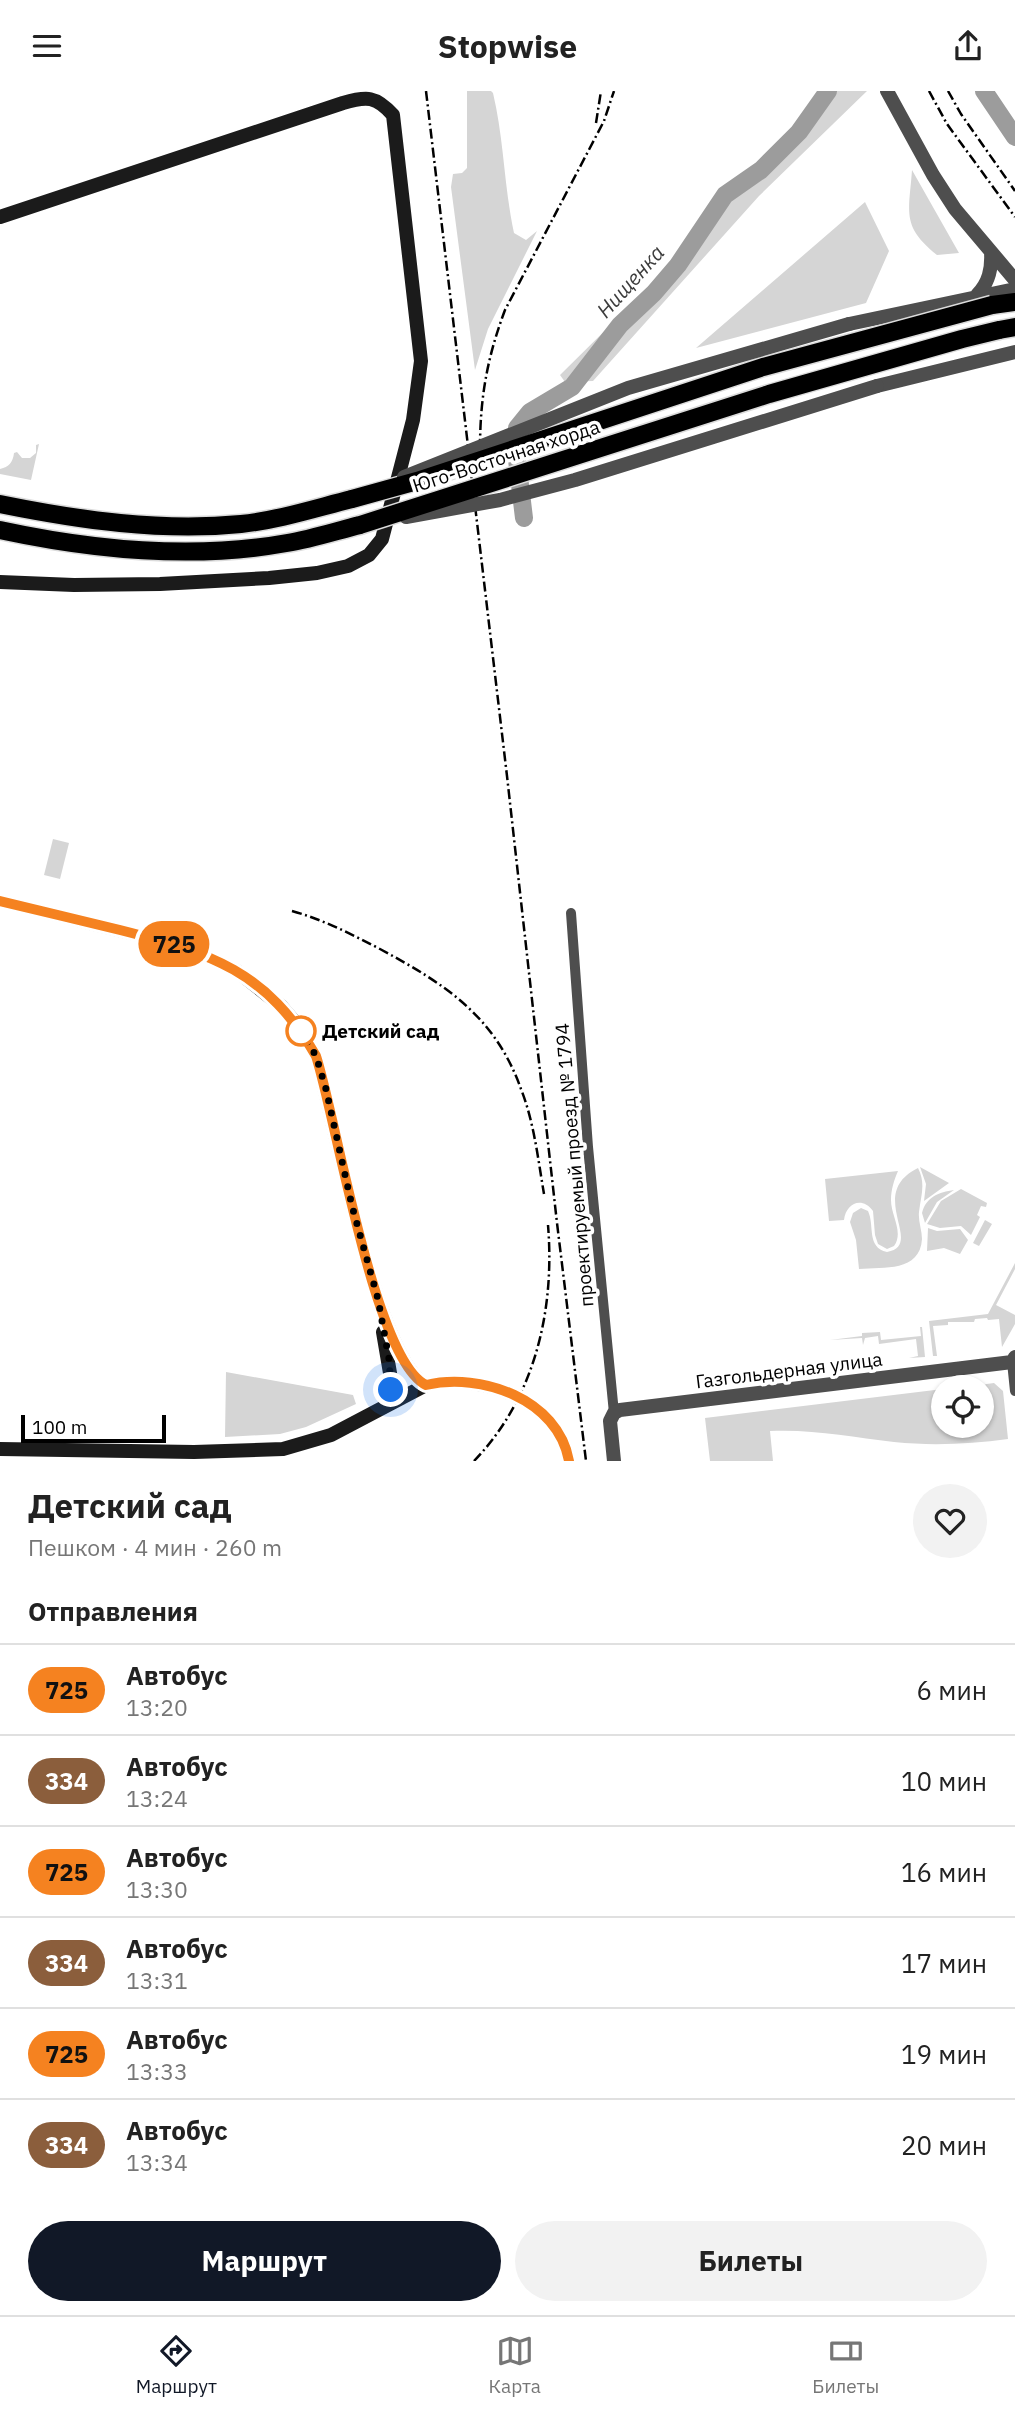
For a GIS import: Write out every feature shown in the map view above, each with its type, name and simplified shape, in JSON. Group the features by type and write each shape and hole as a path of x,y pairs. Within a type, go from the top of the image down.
{"main road":[{"path":"0,217 284,122 357,99 372,98 384,105 393,115 421,361 413,420 382,539 369,555 348,566 317,573 160,585 0,582"},
{"name":"Юго-Восточная хорда","path":"0,505 102,521 200,526 242,524 284,516 417,481 763,367 992,305 1015,302"},
{"name":"Юго-Восточная хорда","path":"0,530 100,546 210,551 287,543 360,525 769,394 962,339 1015,327"},
{"path":"0,901 191,949 237,971 281,1006 299,1027 316,1056 352,1206 378,1299 398,1350 416,1378 426,1385"},
{"path":"378,1299 390,1369 389,1404"},
{"path":"0,1449 194,1452 283,1449 324,1438 426,1385 446,1381 493,1386 509,1393 550,1421 561,1436 569,1461"}],"street":[{"path":"887,91 955,209 1015,280"},
{"path":"977,295 986,287 991,252"},
{"path":"352,499 628,389 849,324 1015,289"},
{"path":"360,525 513,497 877,386 1015,352"},
{"name":"проектируемый проезд № 1794","path":"571,913 588,1147 614,1413"},
{"path":"1014,1361 1015,1391"},
{"name":"Газгольдерная улица","path":"614,1413 620,1410 1014,1361"},
{"path":"614,1413 610,1421 614,1461"}],"shaded area":[{"path":"467,91 493,93 514,233 526,240 537,231 488,329 475,370 451,187 453,174 462,173 467,168"},
{"path":"818,91 867,91 759,196 593,381 565,382 560,375 655,281 794,125"},
{"path":"912,170 959,253 937,255 917,236 912,227 909,208"},
{"path":"865,202 889,251 866,303 696,348"},
{"path":"39,444 31,480 0,474 0,469 10,464 14,453 17,452 22,458 30,458 36,453 36,445"},
{"path":"53,839 69,843 60,879 44,875"},
{"path":"920,1167 949,1183 924,1201 926,1184"},
{"path":"918,1168 922,1184 920,1250 915,1257 899,1266 859,1269 856,1240 850,1222 853,1213 861,1208 868,1211 876,1246 887,1252 897,1247 901,1240 895,1204 896,1191 903,1179"},
{"path":"898,1171 891,1196 898,1235 894,1246 887,1249 878,1244 873,1211 864,1204 855,1203 851,1206 844,1220 829,1221 825,1179"},
{"path":"961,1189 987,1203 986,1207 981,1206 977,1215 980,1217 971,1235 961,1226 940,1228 927,1224 941,1201"},
{"path":"954,1190 937,1202 925,1223 922,1213 930,1199"},
{"path":"985,1220 992,1224 979,1246 973,1243"},
{"path":"928,1228 937,1231 960,1229 968,1240 960,1254 944,1248 927,1251"},
{"path":"1015,1263 1015,1269 996,1305 1015,1315 1015,1324 1002,1347 999,1319 948,1322 948,1325 933,1326 937,1356 933,1356 929,1321 988,1314"},
{"path":"920,1327 925,1357 909,1358 918,1356 916,1339 879,1344 878,1336 865,1338 863,1345 862,1338 830,1340 880,1332 881,1340 921,1336"},
{"path":"226,1372 353,1395 356,1404 306,1427 280,1434 225,1437"},
{"path":"994,1383 1003,1391 1008,1439 923,1444 817,1432 770,1431 773,1461 710,1461 705,1418 931,1390 931,1438 994,1438"}],"waterway":[{"name":"Нищенка","path":"524,518 517,460 517,428 530,412 572,387 620,325 654,293 678,265 725,195 761,170 799,132 828,91"},
{"name":"Нищенка","path":"984,91 1015,137"}],"railway":[{"path":"426,91 586,1461"},
{"path":"596,123 601,91"},
{"path":"480,449 486,378 505,310 604,121 614,91"},
{"path":"929,91 947,124 1015,217"},
{"path":"948,91 1015,191"},
{"path":"292,911 337,928 404,962 446,989 482,1022 510,1063 521,1089 532,1127 544,1194"},
{"path":"474,1461 495,1436 512,1409 537,1351 548,1289 548,1225"}],"bus line":[{"name":"725","path":"0,901 191,949 237,971 281,1006 299,1027 316,1056 374,1288 398,1350 412,1373 426,1385 446,1381 478,1383 501,1389 519,1398 550,1421 561,1436 569,1461"}],"place":[{"name":"Детский сад","path":"301,1031"}],"route":[{"path":"301,1031 316,1056 326,1089 352,1206 378,1299 389,1359 391,1390"}]}
